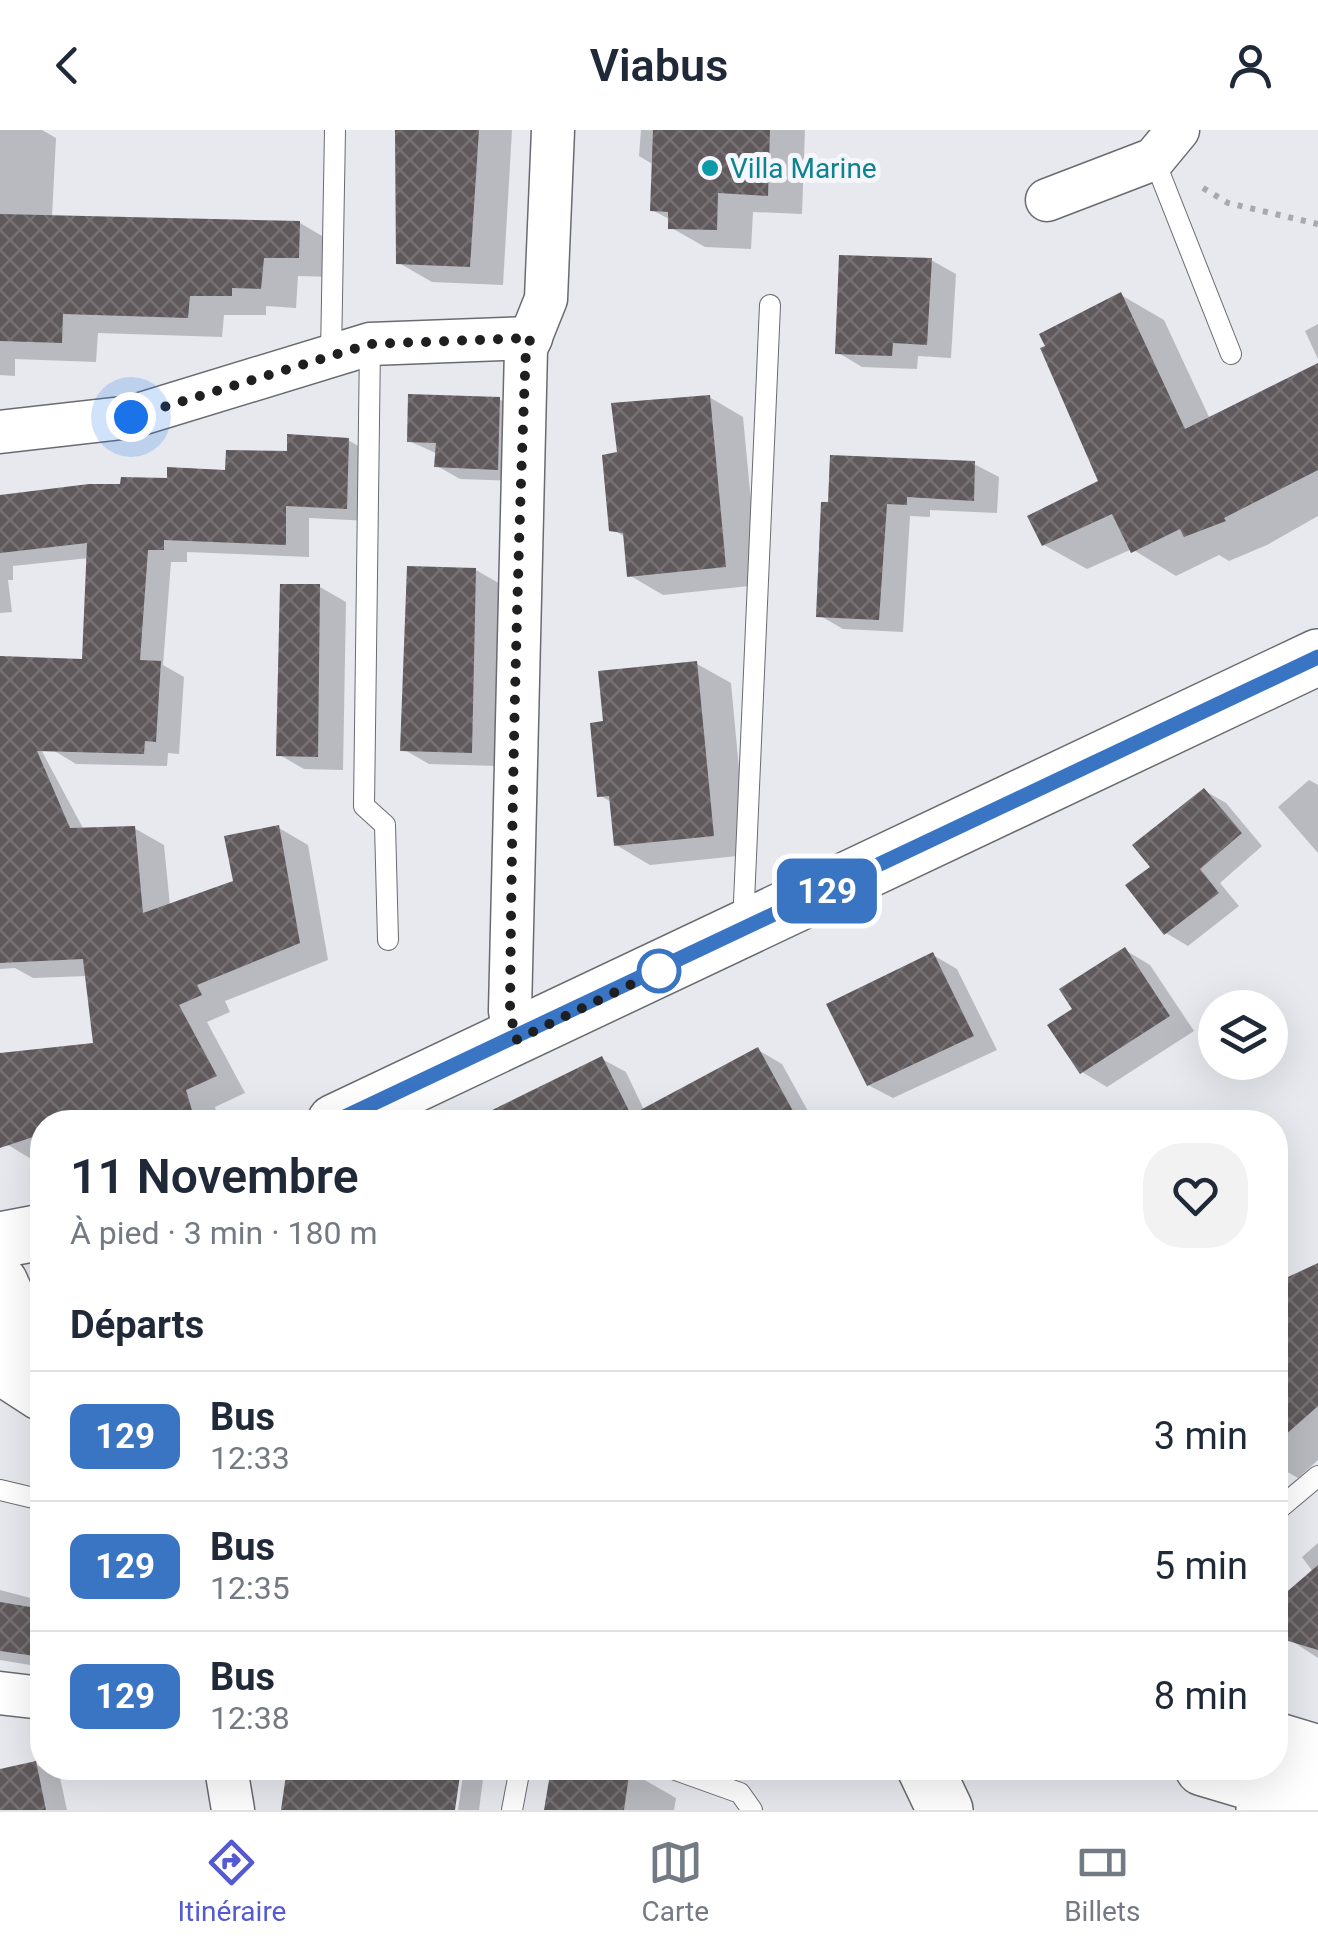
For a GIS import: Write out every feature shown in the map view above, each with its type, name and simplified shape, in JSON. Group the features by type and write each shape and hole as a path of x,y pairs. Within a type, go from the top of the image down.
{"main road":[{"path":"361,1110 516,1040 1318,657"},
{"path":"0,1240 30,1234"},
{"path":"15,1341 30,1391"},
{"path":"1288,1762 1306,1793"},
{"path":"931,1780 945,1810"},
{"path":"1252,1780 1306,1793"}],"street":[{"path":"516,1040 510,1011 526,349 546,299 553,130"},
{"path":"1047,200 1166,145"},
{"path":"0,432 131,417 350,349 531,338"},
{"path":"0,1694 30,1697"},
{"path":"228,1780 234,1810"}],"lane":[{"path":"335,130 350,349 364,806 385,825 388,940"},
{"path":"1166,145 1231,354"},
{"path":"752,926 744,902 770,305"},
{"path":"1288,1501 1318,1476"},
{"path":"0,1490 30,1497"},
{"path":"512,1810 518,1780"},
{"path":"704,1780 740,1793 752,1810"}],"path":[{"path":"1166,145 1228,203 1318,224"}],"building":[{"path":"395,130 479,130 470,267 396,264"},
{"name":"Villa Marine","path":"653,130 770,130 768,196 718,193 717,230 668,229 668,212 650,211"},
{"path":"0,214 300,221 299,258 264,258 261,289 232,288 232,296 190,296 188,318 63,314 62,343 0,341"},
{"path":"839,255 932,258 927,345 893,343 892,356 835,354"},
{"path":"1121,292 1185,429 1318,363 1318,470 1224,518 1226,521 1184,537 1180,529 1131,553 1112,514 1042,546 1027,516 1098,481 1040,348 1045,346 1039,334"},
{"path":"408,394 500,397 498,470 434,467 436,443 407,442"},
{"path":"710,395 726,567 627,577 623,533 609,531 602,455 617,452 611,403"},
{"path":"287,434 349,438 347,509 286,506 286,545 164,540 164,550 148,550 140,660 161,661 156,742 145,741 144,754 37,751 70,828 135,826 143,913 233,881 224,836 279,825 300,943 197,985 202,995 179,1005 217,1076 186,1090 192,1110 30,1110 30,1138 0,1148 0,1053 93,1043 83,959 0,963 0,656 82,659 87,543 0,553 0,495 120,484 121,477 167,478 167,467 225,470 226,450 287,451"},
{"path":"830,455 975,461 974,501 907,497 907,505 887,504 879,620 816,617 821,502 828,502"},
{"path":"407,566 476,568 472,753 400,751"},
{"path":"280,584 320,584 318,757 276,756"},
{"path":"697,661 714,836 614,846 609,796 597,797 590,723 603,721 598,671"},
{"path":"1204,788 1242,833 1200,869 1219,893 1164,935 1125,885 1150,867 1132,845"},
{"path":"1125,947 1170,1016 1080,1074 1047,1025 1072,1009 1059,989"},
{"path":"933,952 974,1036 867,1086 826,1004"},
{"path":"758,1047 792,1110 640,1110"},
{"path":"602,1056 629,1110 492,1110"},
{"path":"1318,1263 1318,1406 1288,1433 1288,1277"},
{"path":"1318,1565 1318,1650 1288,1641 1288,1591"},
{"path":"0,1602 30,1607 30,1655 0,1651"},
{"path":"30,1762 30,1780 40,1780 46,1810 0,1810 0,1769"},
{"path":"285,1780 459,1780 455,1810 281,1810"},
{"path":"549,1780 628,1780 624,1810 544,1810"}],"bus line":[{"name":"129","path":"361,1110 516,1040 1318,657"}],"place":[{"name":"Villa Marine","path":"710,168"}],"route":[{"path":"131,417 370,344 531,338 526,349 512,812 510,1011 516,1040 659,971"}]}
